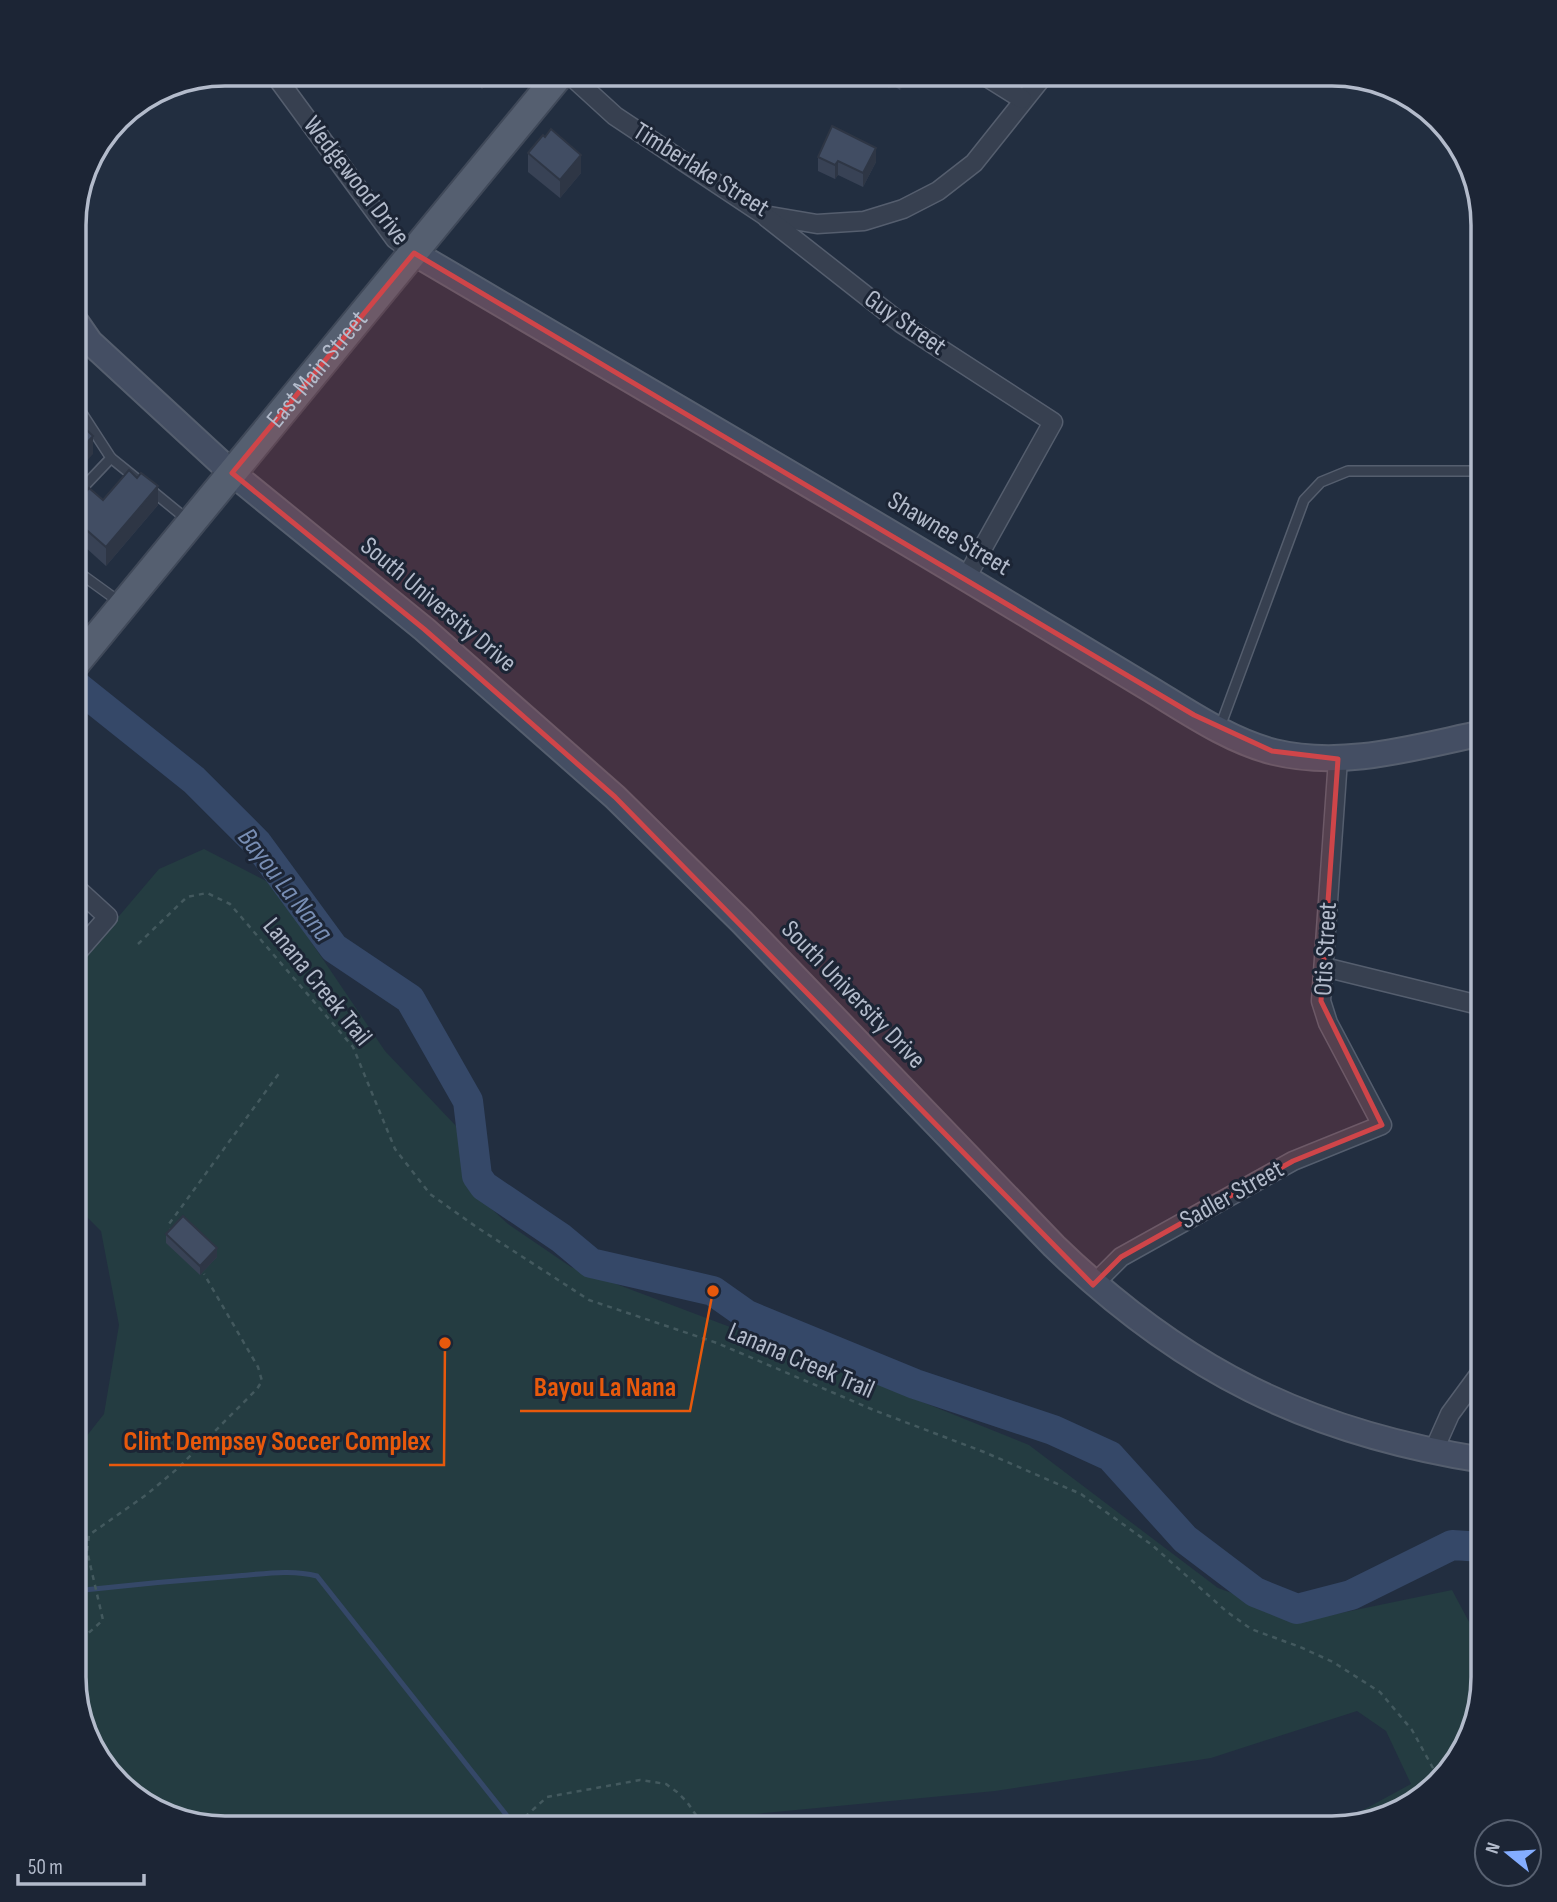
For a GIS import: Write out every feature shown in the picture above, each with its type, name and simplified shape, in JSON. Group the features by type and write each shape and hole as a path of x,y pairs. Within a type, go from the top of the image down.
{"main road":[{"name":"East Main Street","path":"86,651 550,86"},
{"name":"Shawnee Street","path":"414,253 1219,729 1272,751 1305,758 1338,759 1363,757 1471,735"},
{"name":"South University Drive","path":"86,352 424,629 615,797 742,922 1054,1246 1093,1284 1144,1325 1210,1368 1269,1399 1316,1419 1433,1452 1471,1458"}],"street":[{"name":"Wedgewood Drive","path":"283,86 395,239 414,253"},
{"name":"Timberlake Street","path":"582,86 615,116 764,215 817,224 864,221 903,209 938,191 974,163 1034,86"},
{"path":"1001,86 1022,99"},
{"name":"Guy Street","path":"764,215 902,324 1053,422 966,579"},
{"name":"Otis Street","path":"1338,759 1321,1001 1328,1023 1382,1125"},
{"path":"86,897 108,917 86,942"},
{"path":"1324,967 1471,1003"},
{"name":"Sadler Street","path":"1093,1284 1121,1257 1293,1161 1382,1125"},
{"path":"1433,1452 1450,1414 1471,1385"}],"lane":[{"path":"86,419 111,458 191,523"},
{"path":"86,484 111,458"},
{"path":"1219,729 1304,500 1312,491 1321,482 1348,471 1471,471"},
{"path":"86,581 118,612"}],"path":[{"name":"Lanana Creek Trail","path":"138,944 187,897 207,893 230,904 353,1047 395,1149 430,1194 466,1220 589,1300 716,1343 1081,1494 1152,1545 1226,1611 1251,1629 1333,1662 1380,1692 1412,1730 1435,1771"},
{"path":"172,1233 169,1224 280,1072"},
{"path":"86,1635 103,1620 88,1551 89,1535 146,1495 177,1469 262,1381 258,1367 204,1274"},
{"path":"526,1816 547,1797 639,1780 666,1784 687,1802 696,1816"}],"highlighted area":[{"path":"414,253 1194,715 1272,751 1338,759 1321,1001 1382,1125 1293,1161 1121,1257 1093,1285 615,797 424,629 232,473"}],"green space":[{"path":"204,849 272,884 385,1051 456,1126 469,1188 508,1224 571,1267 823,1362 1029,1445 1218,1588 1307,1620 1452,1590 1471,1626 1471,1678 1467,1714 1448,1755 1424,1782 1410,1793 1386,1806 1355,1814 1411,1784 1386,1731 1357,1711 1211,1758 995,1791 735,1816 224,1816 188,1812 155,1798 140,1788 109,1755 96,1731 87,1696 86,1437 104,1414 119,1325 101,1231 86,1216 86,955 159,869"}],"building":[{"path":"832,126 876,148 863,173 838,161 835,165 818,157"},
{"path":"551,129 581,155 560,180 528,153"},
{"path":"86,429 93,436 86,444"},
{"path":"129,470 137,478 141,473 158,486 106,547 86,530 86,492 89,488 103,500"},
{"path":"183,1216 217,1248 200,1266 166,1234"}],"waterway":[{"name":"Bayou La Nana","path":"86,694 194,780 257,843 334,948 410,999 468,1101 477,1176 484,1186 561,1238 591,1263 713,1291 747,1315 915,1384 1053,1430 1110,1456 1185,1539 1255,1592 1297,1609 1351,1595 1452,1545 1471,1546"},
{"path":"86,1590 277,1573 317,1576 507,1816"}],"place":[{"name":"Bayou La Nana","path":"713,1291"},
{"name":"Clint Dempsey Soccer Complex","path":"445,1343"}]}
